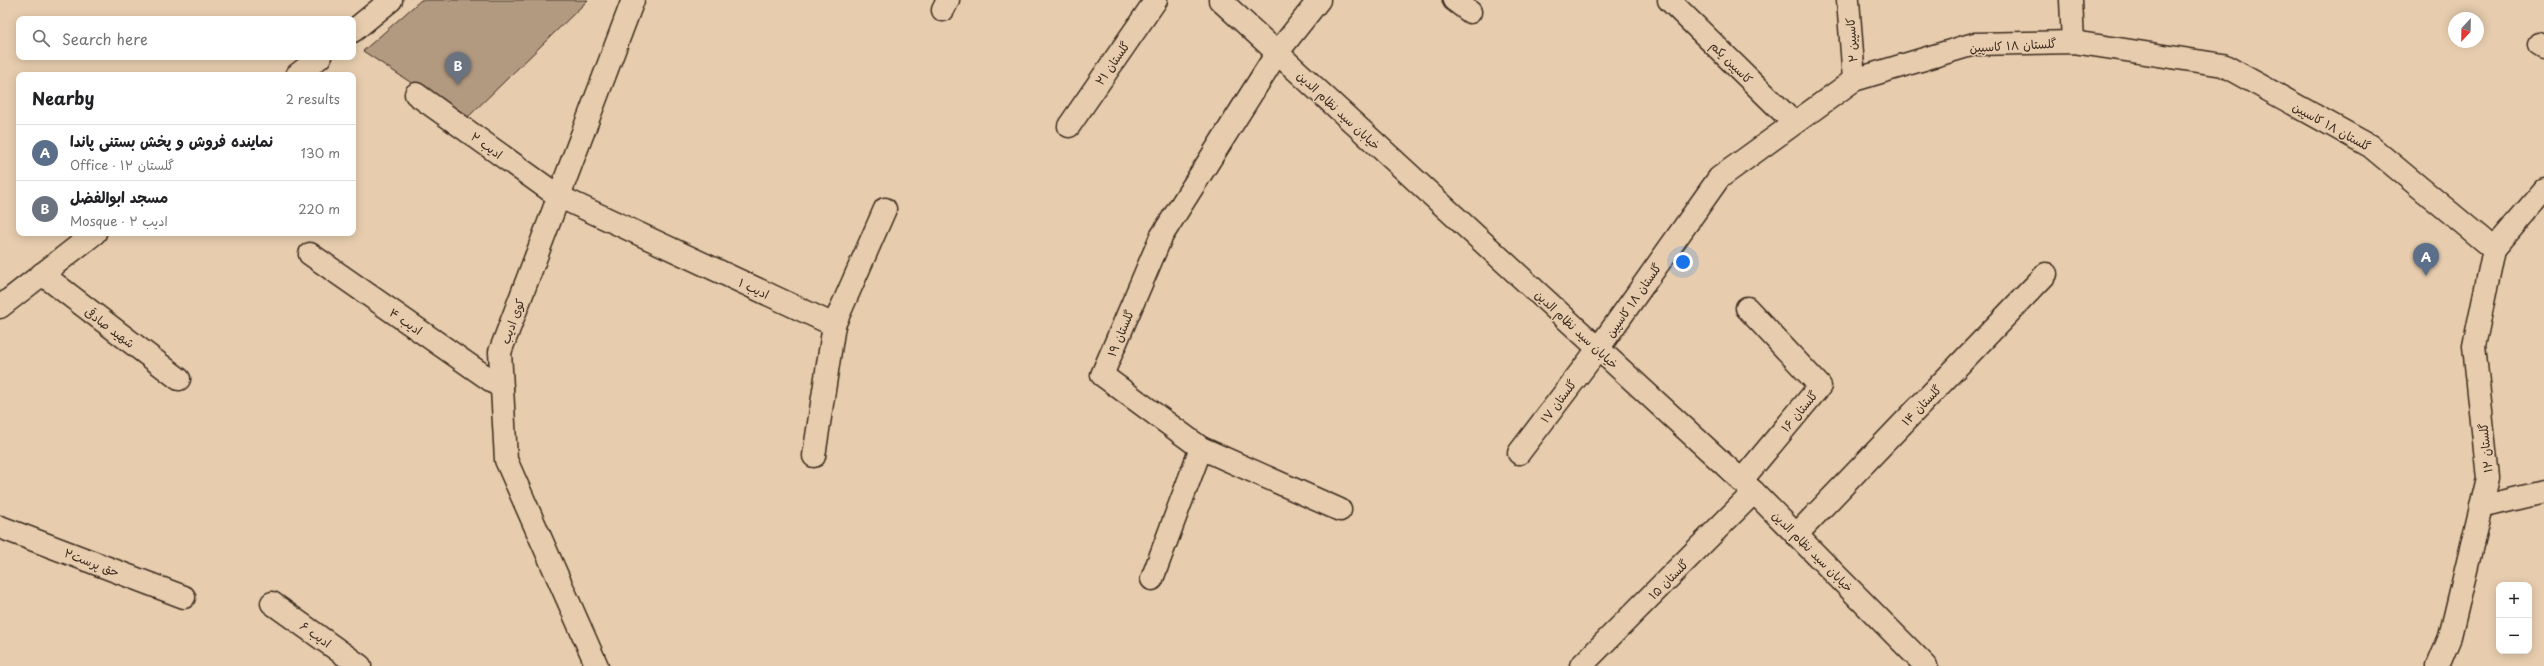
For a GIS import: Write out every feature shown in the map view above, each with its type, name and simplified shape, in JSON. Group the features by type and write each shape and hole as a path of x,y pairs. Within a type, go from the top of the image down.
{"street":[{"path":"356,29 391,0"},
{"name":"کوی ادیب","path":"597,666 506,460 500,352 633,0"},
{"name":"گلستان ۲۱","path":"1069,126 1156,0"},
{"name":"خیابان سید نظام الدین","path":"1220,0 1748,487 1926,666"},
{"path":"1277,53 1319,0"},
{"name":"کاسپین یکم","path":"1669,0 1794,123"},
{"name":"کاسپین ۲","path":"1848,0 1854,80"},
{"path":"2071,0 2073,42"},
{"name":"گلستان ۱۸ کاسپین","path":"1598,349 1719,178 1854,80 1974,44 2073,42 2222,65 2370,146 2494,249"},
{"name":"گلستان ۱۹","path":"1277,53 1161,237 1102,375 1201,448 1340,510"},
{"path":"301,72 316,60"},
{"name":"ادیب ۲","path":"416,94 558,196"},
{"path":"2494,249 2544,190"},
{"name":"ادیب ۱","path":"558,196 834,325"},
{"path":"814,456 834,325 885,209"},
{"path":"0,307 91,236"},
{"name":"گلستان ۱۲","path":"2438,666 2450,637 2488,478 2474,346 2494,249"},
{"name":"ادیب ۴","path":"310,254 502,388"},
{"name":"شهید صادقی","path":"42,274 179,379"},
{"name":"گلستان ۱۴","path":"1796,535 2046,274"},
{"name":"گلستان ۱۶","path":"1747,308 1820,386 1748,487"},
{"name":"گلستان ۱۷","path":"1519,453 1598,349"},
{"path":"1152,579 1201,448"},
{"name":"گلستان ۱۵","path":"1581,666 1748,487"},
{"path":"2481,507 2544,492"},
{"name":"حق پرست۲","path":"0,527 184,597"},
{"name":"ادیب ۶","path":"272,603 360,666"}],"building":[{"path":"421,0 588,0 466,119 363,51"}],"place":[{"name":"مسجد ابوالفضل","path":"458,85"},
{"name":"نماینده فروش و پخش بستنی پاندا","path":"2426,276"}]}
